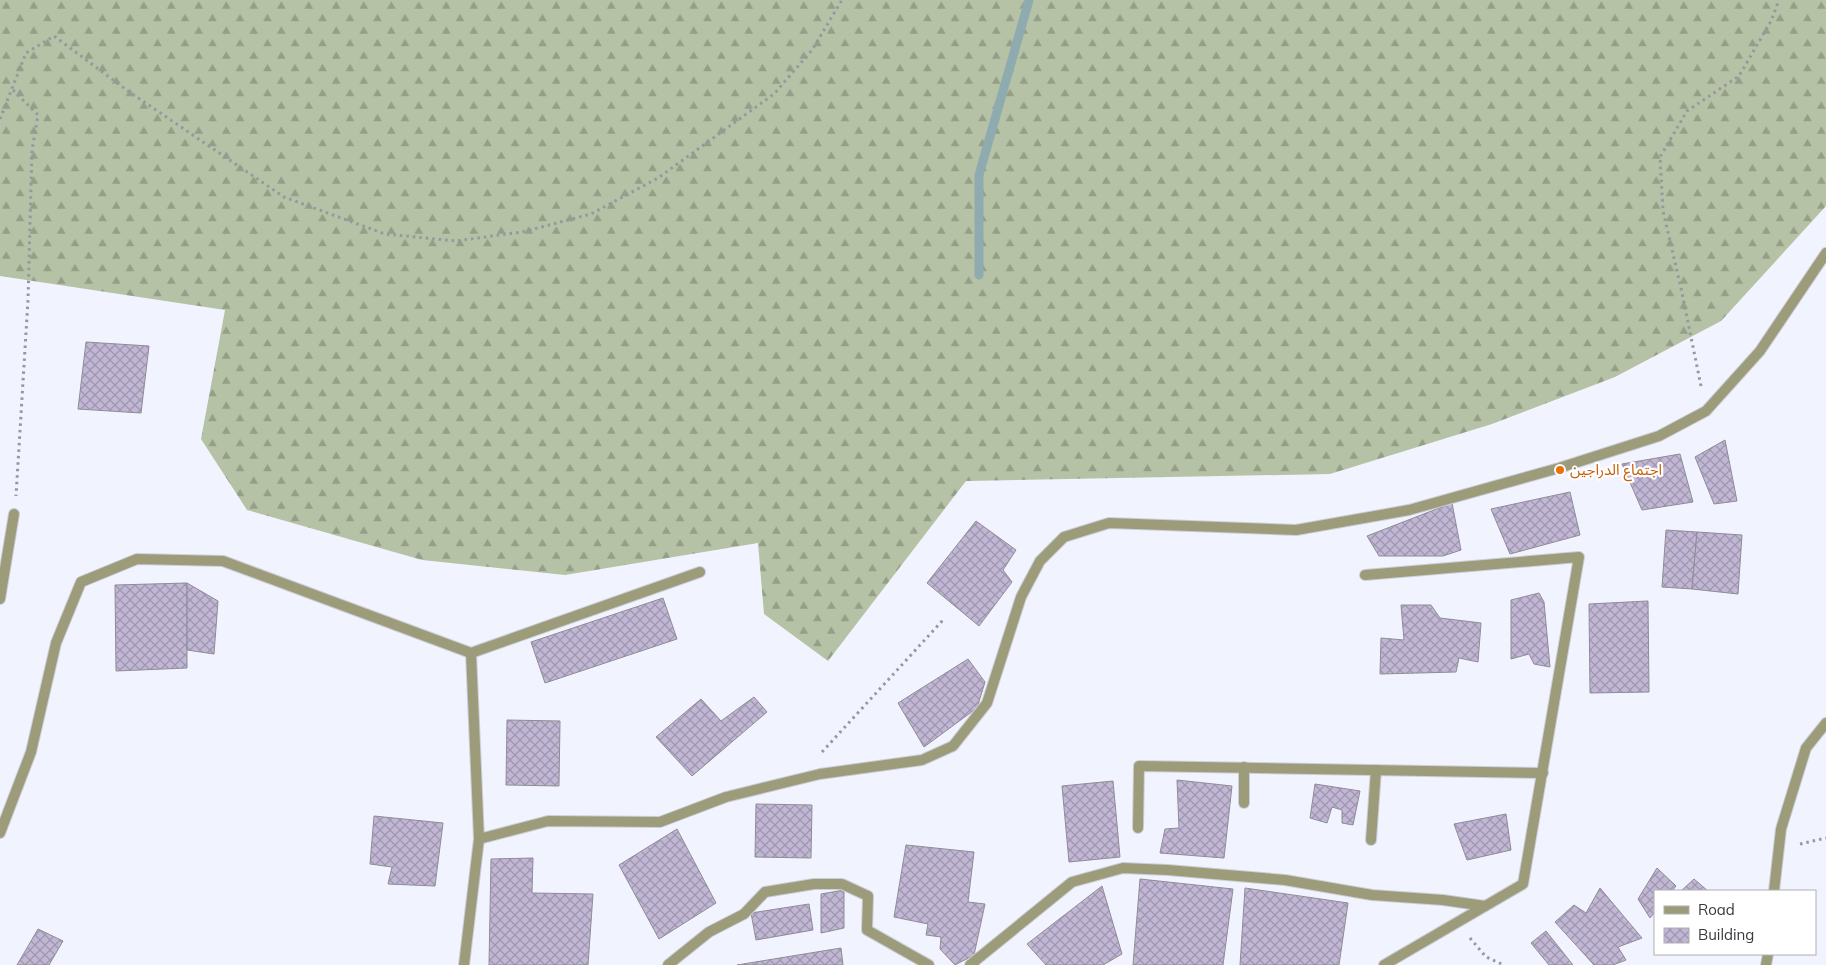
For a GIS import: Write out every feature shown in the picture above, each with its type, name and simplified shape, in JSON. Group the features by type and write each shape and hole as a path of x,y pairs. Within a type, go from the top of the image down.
{"street":[{"path":"479,839 548,820 660,822 726,797 820,774 922,760 953,746 988,703 1024,590 1040,561 1064,537 1109,523 1296,530 1409,510 1559,468 1659,436 1706,411 1760,351 1826,253"},
{"path":"0,599 14,514"},
{"path":"1365,575 1579,557 1523,884 1384,965"},
{"path":"0,833 31,752 56,643 81,582 137,559 223,561 471,654 700,572"},
{"path":"464,965 479,839 471,654"},
{"path":"1774,890 1781,829 1806,748 1826,724"},
{"path":"1138,828 1139,766 1543,773"},
{"path":"1244,768 1244,803"},
{"path":"1371,840 1376,770"},
{"path":"970,965 1072,882 1123,868 1285,880 1372,895 1443,900 1485,906"},
{"path":"668,965 710,932 744,914 766,892 814,884 842,884 868,896 867,930 929,965"}],"path":[{"path":"0,119 26,54 54,36 128,91 284,198 385,234 456,241 522,232 591,214 658,178 774,94 812,50 842,0"},
{"path":"1706,411 1663,211 1660,157 1687,111 1739,76 1772,21 1779,0"},
{"path":"13,90 38,115 32,150 28,300 14,514"},
{"path":"796,780 944,620"},
{"path":"1456,923 1486,956 1504,965"}],"green space":[{"path":"0,0 1826,0 1826,206 1721,321 1615,377 1492,424 1330,474 966,481 828,661 764,614 758,543 565,575 422,560 247,510 201,439 225,310 0,276"}],"building":[{"path":"86,342 149,346 141,413 78,409"},
{"path":"1725,440 1737,501 1714,504 1695,457"},
{"path":"1680,454 1693,502 1642,510 1622,464"},
{"path":"1570,492 1580,535 1510,554 1491,509"},
{"path":"1452,503 1461,550 1443,556 1379,556 1367,536"},
{"path":"976,521 1016,550 1003,570 1012,582 979,626 927,583"},
{"path":"1666,530 1697,532 1692,589 1662,587"},
{"path":"1697,532 1742,535 1738,594 1692,589"},
{"path":"187,583 187,668 116,671 115,585"},
{"path":"187,583 218,601 214,654 187,650"},
{"path":"1539,593 1544,602 1550,667 1534,664 1529,654 1511,659 1511,600"},
{"path":"663,598 677,639 545,683 531,642"},
{"path":"1648,601 1649,692 1590,693 1589,604"},
{"path":"1401,605 1431,605 1440,618 1481,623 1478,662 1459,658 1456,672 1380,674 1381,638 1404,640"},
{"path":"968,659 985,682 977,708 924,747 898,703"},
{"path":"754,697 767,712 692,776 656,737 701,699 721,721"},
{"path":"507,720 560,721 559,786 506,785"},
{"path":"1177,780 1232,786 1224,858 1160,853 1165,829 1179,828"},
{"path":"1113,781 1120,857 1069,862 1062,786"},
{"path":"1315,784 1360,791 1353,825 1342,823 1342,810 1332,807 1327,823 1310,818"},
{"path":"756,804 812,805 811,858 755,857"},
{"path":"1506,814 1511,850 1467,860 1454,824"},
{"path":"374,816 443,823 435,886 388,884 392,867 370,864"},
{"path":"677,829 716,903 659,939 619,865"},
{"path":"906,845 974,852 968,902 985,904 974,955 955,965 940,949 941,937 926,935 928,924 894,917"},
{"path":"533,858 532,893 593,894 588,965 489,965 491,859"},
{"path":"1657,868 1676,886 1673,890 1654,890 1654,913 1650,918 1638,899"},
{"path":"1140,879 1233,889 1223,965 1133,965"},
{"path":"1694,879 1707,890 1682,890"},
{"path":"1102,886 1122,954 1103,965 1046,965 1027,944"},
{"path":"1245,888 1348,903 1339,965 1240,965"},
{"path":"1600,888 1642,938 1618,947 1626,960 1613,965 1594,965 1555,922 1574,905 1586,913"},
{"path":"844,890 844,928 821,933 821,894"},
{"path":"809,904 813,930 756,940 751,913"},
{"path":"38,929 63,941 49,965 17,965"},
{"path":"1546,931 1573,965 1549,965 1531,943"},
{"path":"841,948 843,965 737,965"}],"waterway":[{"path":"979,275 979,175 1029,0"}],"place":[{"name":"اجتماع الدراجين","path":"1560,470"}]}
